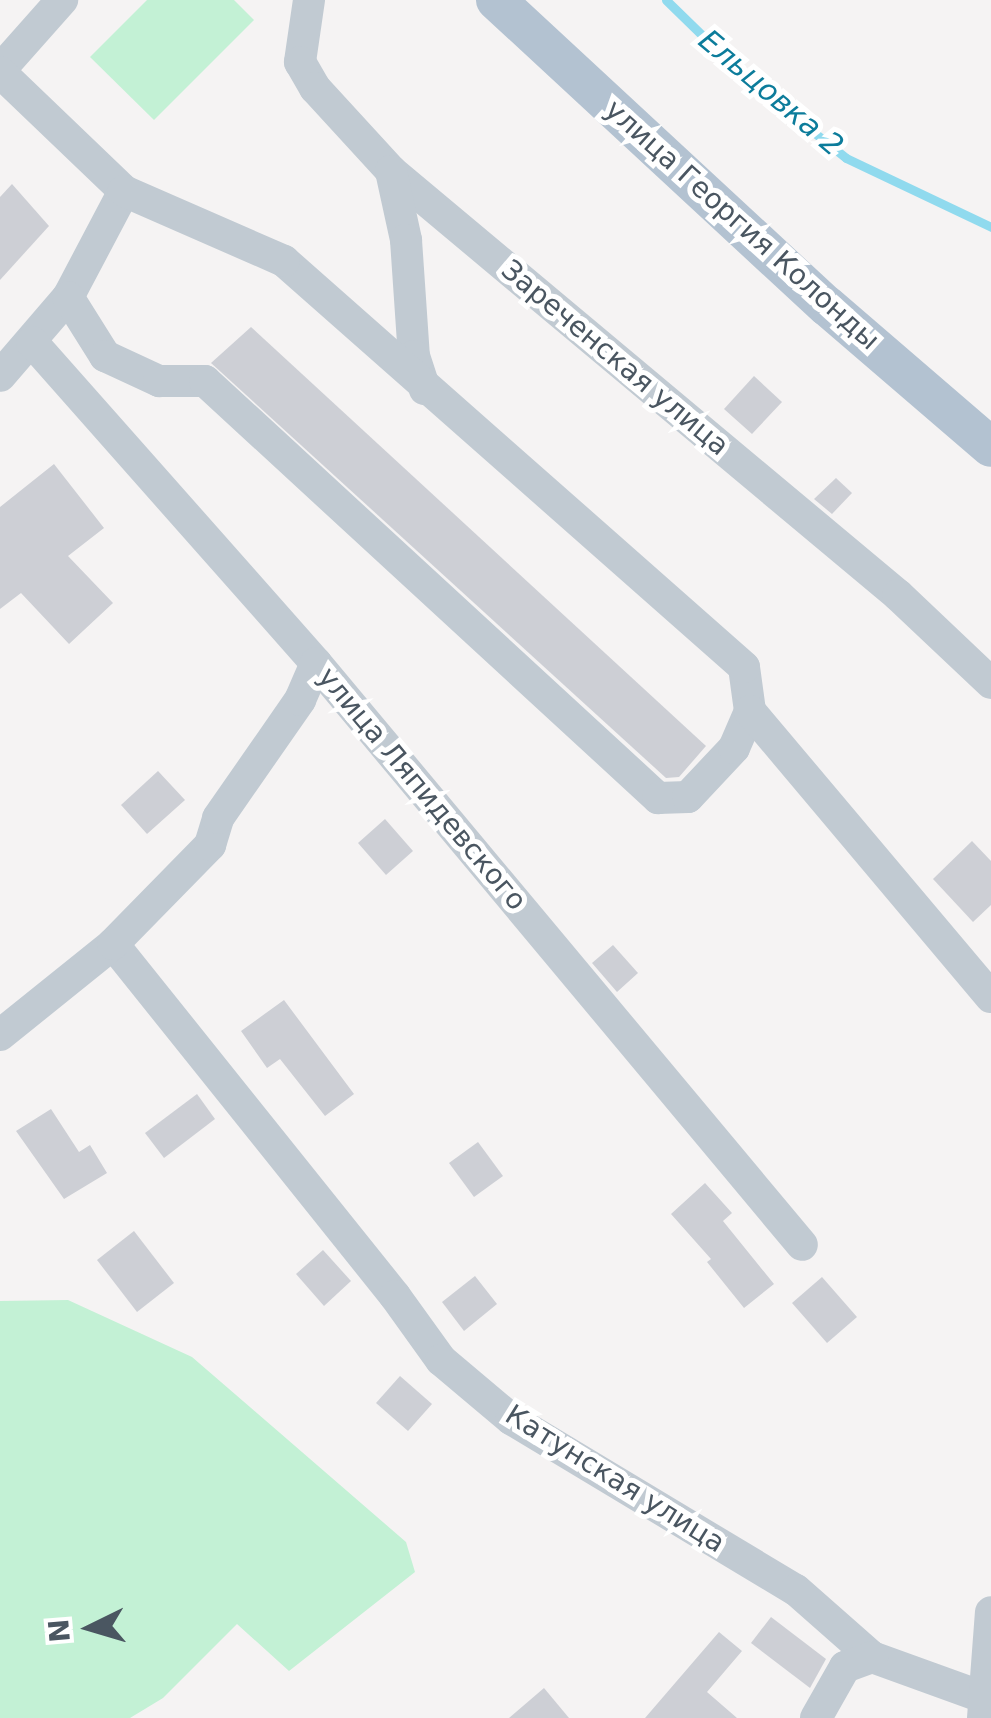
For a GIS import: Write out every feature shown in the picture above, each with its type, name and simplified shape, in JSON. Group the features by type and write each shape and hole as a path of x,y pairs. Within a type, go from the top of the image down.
{"main road":[{"name":"улица Георгия Колонды","path":"496,0 827,306 991,448"}],"street":[{"path":"62,0 0,71 124,190 284,261 744,667 750,711 734,748 688,797 658,798 205,381 159,381 105,356 68,297"},
{"name":"Зареченская улица","path":"308,0 300,62 315,88 391,171 898,594 991,683"},
{"path":"391,171 406,240 414,356 425,389"},
{"path":"0,376 68,297 124,190"},
{"name":"улица Ляпидевского","path":"32,342 316,662 802,1245"},
{"path":"0,1035 113,944 210,845 218,818 300,700 316,662"},
{"path":"750,711 991,997"},
{"name":"Катунская улица","path":"113,944 395,1296 441,1360 511,1420 796,1590 872,1657 986,1706"},
{"path":"986,1706 991,1612"},
{"path":"816,1718 845,1667 872,1657"}],"green space":[{"path":"147,0 234,0 254,20 154,120 90,57"},
{"path":"68,1300 192,1357 406,1542 415,1572 289,1671 237,1624 163,1698 130,1718 0,1718 0,1301"}],"building":[{"path":"12,184 49,226 0,280 0,197"},
{"path":"251,327 706,746 679,777 666,778 211,363"},
{"path":"754,376 782,402 752,434 724,409"},
{"path":"54,464 104,528 68,556 113,603 69,644 21,593 0,609 0,507"},
{"path":"836,478 852,493 832,514 814,499"},
{"path":"158,771 185,800 147,834 121,805"},
{"path":"385,819 413,851 386,875 358,843"},
{"path":"972,841 991,861 991,905 973,922 933,879"},
{"path":"613,945 638,973 617,992 592,963"},
{"path":"284,1000 354,1094 325,1116 280,1059 267,1068 241,1031"},
{"path":"197,1094 215,1119 164,1158 145,1133"},
{"path":"51,1109 79,1152 90,1145 107,1173 64,1199 16,1131"},
{"path":"478,1142 503,1176 474,1197 449,1163"},
{"path":"705,1183 732,1213 723,1221 774,1284 744,1308 707,1262 711,1259 671,1214"},
{"path":"134,1231 174,1283 137,1312 97,1260"},
{"path":"323,1250 351,1281 324,1306 296,1274"},
{"path":"475,1276 497,1304 464,1331 442,1302"},
{"path":"822,1277 857,1317 827,1343 792,1303"},
{"path":"400,1376 432,1404 408,1431 376,1403"},
{"path":"771,1617 826,1659 810,1688 751,1643"},
{"path":"719,1632 742,1651 707,1692 737,1718 645,1718"},
{"path":"544,1688 569,1718 509,1718"}],"waterway":[{"name":"Ельцовка 2","path":"666,0 748,80 846,158 991,227"}]}
